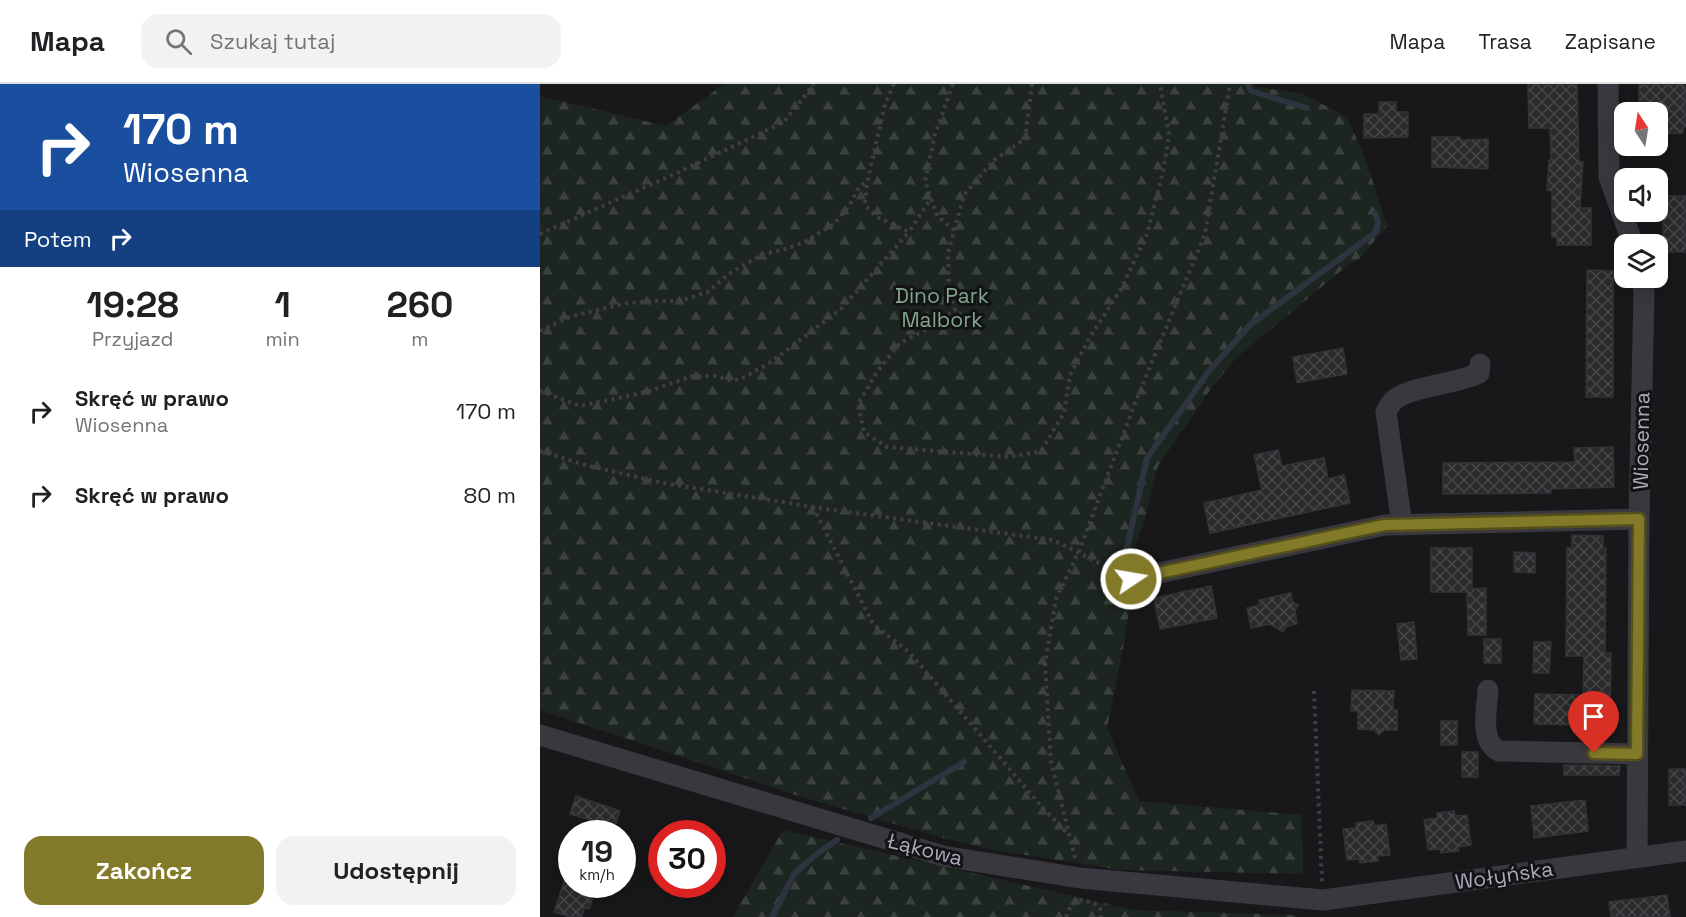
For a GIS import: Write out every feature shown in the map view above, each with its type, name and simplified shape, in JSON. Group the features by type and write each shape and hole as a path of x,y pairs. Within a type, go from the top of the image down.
{"street":[{"path":"1608,84 1609,177 1629,234"},
{"name":"Wiosenna","path":"1637,857 1643,288"},
{"path":"1402,525 1386,412 1393,401 1410,393 1466,379 1479,373 1480,364"},
{"path":"1131,579 1384,525 1639,519"},
{"path":"1488,690 1486,720 1488,741 1493,748 1499,751 1637,754"},
{"name":"Łąkowa","path":"540,735 943,856 1080,879 1323,909"},
{"name":"Wołyńska","path":"1323,909 1637,857 1686,851"}],"path":[{"path":"540,234 680,172 784,122 814,84"},
{"path":"894,84 885,104 868,179 865,205 877,217 909,232"},
{"path":"953,84 935,135 925,180 937,216 954,230"},
{"path":"1032,84 1025,139 994,160 964,195 948,253 949,292 955,310 932,327 900,343 877,372 858,404 864,432 887,447 1009,457 1041,451 1064,413 1070,375 1090,337 1121,289 1147,234 1163,172 1169,134 1160,84"},
{"path":"1080,879 1051,761 1046,663 1056,599 1079,551 1135,403 1205,234 1230,84"},
{"path":"540,331 567,318 628,303 680,301 708,292 727,275 763,254 796,245 834,224 850,204 858,189 868,179"},
{"path":"540,391 580,406 646,392 693,376 741,379 771,362 841,309 909,232 931,198"},
{"path":"540,451 585,465 663,483 813,507 1053,540 1131,579"},
{"path":"813,507 873,624 909,651 1042,807 1069,834"},
{"path":"1314,691 1323,909"},
{"path":"1066,917 1071,905 1082,900 1094,903 1100,908 1101,917"}],"green space":[{"name":"Dino Park Malbork","path":"724,84 1253,84 1253,86 1303,94 1347,117 1366,160 1387,226 1360,258 1348,265 1236,358 1210,390 1158,466 1143,526 1127,562 1128,587 1132,592 1107,728 1139,801 1301,815 1302,874 1120,870 993,850 943,838 802,797 540,710 540,96 666,126"},
{"path":"783,830 1134,910 1296,915 1296,917 733,917"}],"building":[{"path":"1528,84 1577,84 1579,162 1583,162 1580,208 1591,208 1591,245 1557,245 1557,237 1552,237 1552,191 1547,190 1549,160 1551,160 1550,128 1529,128"},
{"path":"1639,84 1686,84 1686,127 1683,127 1683,133 1668,134 1668,102 1639,102"},
{"path":"1379,102 1396,102 1396,112 1408,112 1408,137 1364,138 1364,114 1379,114"},
{"path":"1432,137 1460,137 1461,140 1488,139 1488,169 1432,167"},
{"path":"1668,196 1686,196 1686,252 1668,252 1668,234 1663,234 1663,222 1668,222"},
{"path":"1587,270 1613,271 1613,397 1586,397"},
{"path":"1343,348 1347,374 1297,383 1293,357"},
{"path":"1613,447 1614,487 1551,489 1551,493 1443,494 1443,463 1575,462 1574,448"},
{"path":"1278,450 1282,466 1324,458 1328,479 1344,475 1350,503 1210,533 1204,503 1262,490 1254,455"},
{"path":"1572,535 1603,536 1603,549 1606,548 1605,653 1611,653 1610,728 1534,724 1535,694 1583,695 1584,656 1566,656 1567,548 1572,548"},
{"path":"1431,548 1472,548 1472,589 1486,588 1486,635 1468,635 1467,592 1431,592"},
{"path":"1514,552 1535,553 1535,573 1514,572"},
{"path":"1211,586 1217,618 1160,629 1154,598"},
{"path":"1291,593 1292,601 1298,605 1295,611 1297,624 1287,626 1283,632 1270,624 1251,628 1247,608 1260,605 1259,600"},
{"path":"1414,622 1417,659 1401,660 1397,624"},
{"path":"1484,639 1501,639 1501,663 1484,663"},
{"path":"1534,642 1551,642 1549,673 1533,673"},
{"path":"1352,690 1394,691 1393,710 1397,710 1397,730 1384,730 1379,735 1374,730 1358,729 1358,711 1351,711"},
{"path":"1441,721 1457,721 1457,745 1441,745"},
{"path":"1462,752 1478,752 1478,777 1462,777"},
{"path":"1564,765 1620,766 1619,775 1564,775"},
{"path":"1669,769 1686,769 1686,805 1669,805"},
{"path":"576,796 620,811 617,820 591,820 570,814"},
{"path":"1585,800 1588,831 1534,838 1531,806"},
{"path":"1454,811 1455,816 1467,815 1471,845 1458,847 1459,851 1441,853 1440,849 1428,850 1424,820 1437,818 1437,813"},
{"path":"1373,821 1374,826 1386,824 1390,855 1377,856 1378,861 1360,863 1359,859 1347,860 1343,829 1356,828 1356,823"},
{"path":"1667,895 1670,917 1611,917 1609,902"},
{"path":"559,898 593,898 589,909 584,908 582,917 570,917 554,912"}],"waterway":[{"path":"1248,84 1251,91 1307,108"},
{"path":"1127,548 1147,458 1209,371 1250,325 1376,232 1378,221 1375,213"},
{"path":"871,818 964,762"},
{"path":"772,917 794,874 837,840"}],"route":[{"path":"1131,579 1384,525 1639,519 1637,754 1594,753"}]}
